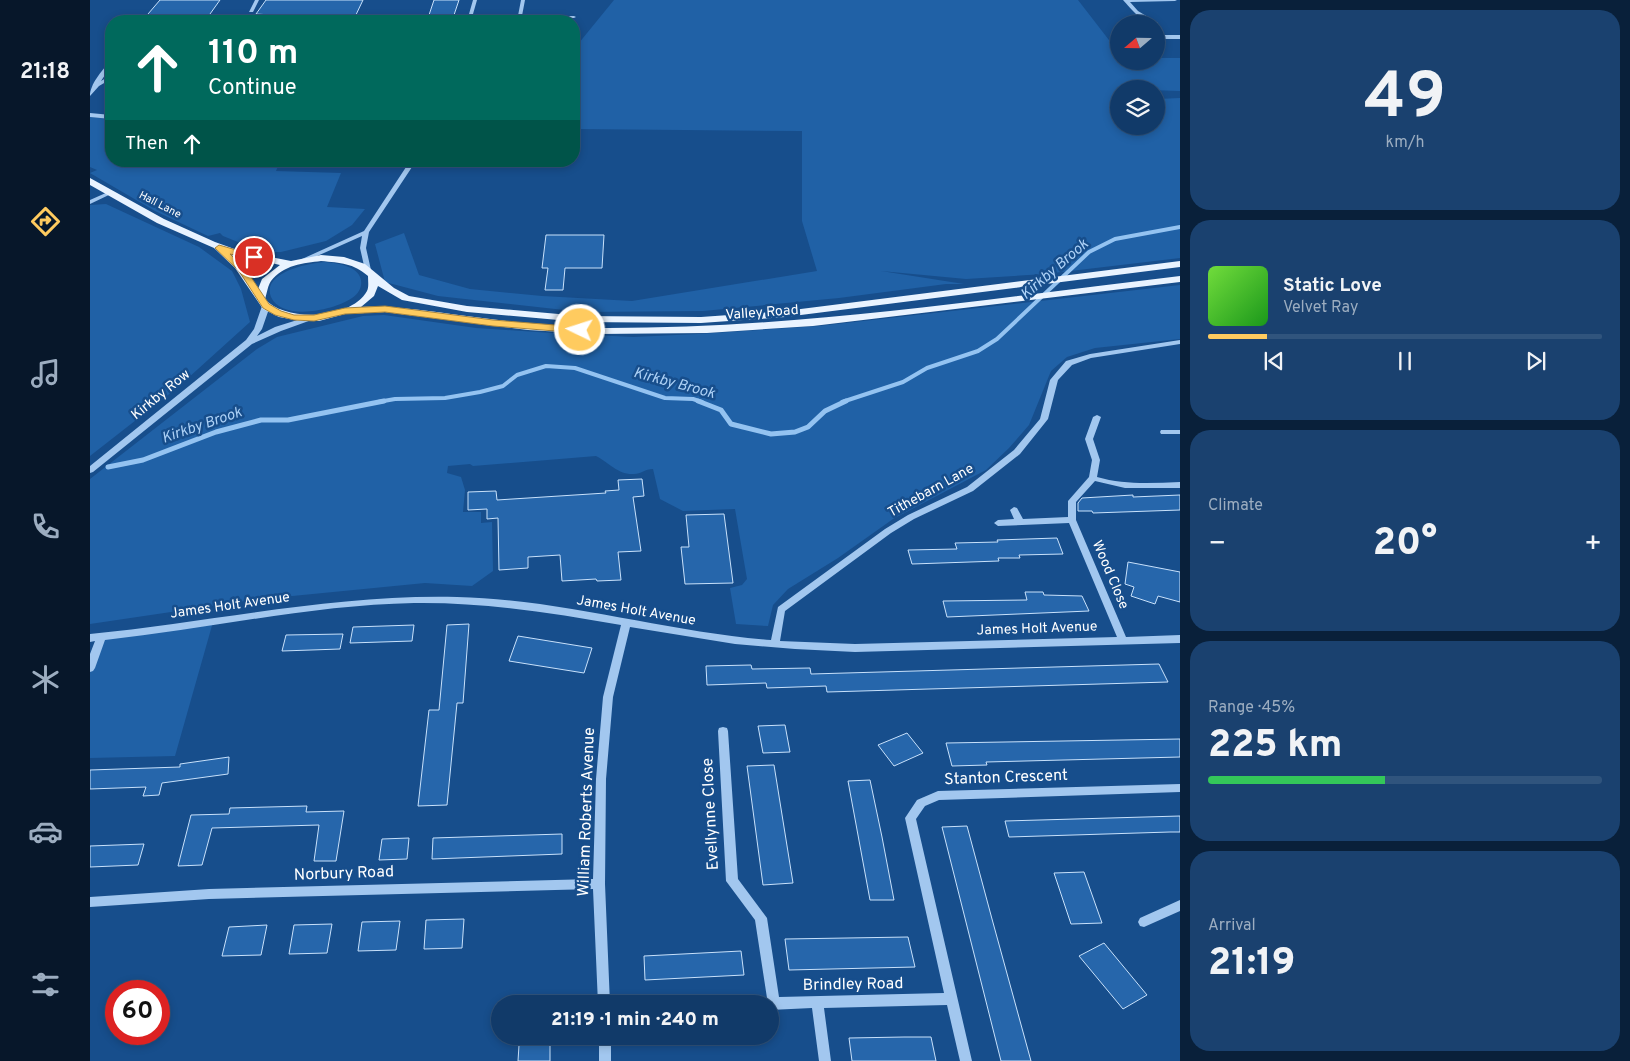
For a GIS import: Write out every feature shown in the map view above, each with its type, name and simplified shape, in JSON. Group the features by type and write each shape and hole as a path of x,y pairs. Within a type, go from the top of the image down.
{"main road":[{"name":"Hall Lane","path":"90,181 219,248 264,260 292,264"},
{"name":"Hall Lane","path":"219,248 242,270 263,302"},
{"name":"Valley Road","path":"263,302 260,291 263,283 275,272 304,260 323,257 342,258 357,262 400,295 433,304 520,315 636,320 701,320 785,314 1180,264"},
{"path":"263,302 278,313 294,317 314,318 345,311 359,304 368,296 374,287 371,274"},
{"name":"Valley Road","path":"345,311 385,309 528,327 648,332 707,330 813,323 1180,279"}],"street":[{"path":"251,11 257,0"},
{"path":"471,15 476,0"},
{"path":"520,15 523,0"},
{"path":"1125,0 1175,0"},
{"path":"1125,0 1140,15"},
{"path":"1165,31 1180,37"},
{"path":"97,86 98,80 105,71"},
{"path":"90,94 97,86 105,81"},
{"path":"90,115 105,116"},
{"path":"371,274 363,248 366,232 409,167"},
{"path":"90,202 110,193"},
{"path":"304,260 366,232"},
{"name":"Kirkby Row","path":"249,342 258,329 263,302"},
{"name":"Kirkby Row","path":"90,470 249,342 278,329 314,318"},
{"name":"Tithebarn Lane","path":"775,643 781,609 888,531 911,517 970,489 1017,452 1044,419 1054,380 1070,364 1090,356 1180,342"},
{"path":"998,523 1072,520 1072,501 1093,478 1096,460 1089,439 1097,417"},
{"path":"1164,432 1180,432"},
{"path":"1093,478 1111,484 1130,487 1180,485"},
{"path":"1014,510 1020,522"},
{"name":"Wood Close","path":"1072,520 1123,640"},
{"name":"James Holt Avenue","path":"90,638 334,605 412,600 460,600 526,607 698,636 854,648 1180,639"},
{"name":"William Roberts Avenue","path":"604,995 599,884 601,779 608,697 626,623"},
{"path":"90,668 101,637"},
{"name":"Evellynne Close","path":"723,731 732,881 761,918 773,995"},
{"name":"Stanton Crescent","path":"966,1061 950,999 910,818 921,803 938,796 1180,788"},
{"name":"Norbury Road","path":"90,902 209,894 599,884"},
{"path":"1144,922 1180,905"},
{"name":"Brindley Road","path":"779,1003 950,999"},
{"path":"817,1003 825,1061"},
{"path":"605,1045 605,1061"}],"shaded area":[{"path":"614,0 1078,0 1110,41 1110,70 1165,70 1165,58 1180,58 1180,91 1165,91 1165,80 1110,80 1110,135 1165,135 1165,99 1180,98 1180,258 1045,274 966,279 881,271 964,284 946,284 839,298 703,311 582,312 438,296 385,282 375,244 404,233 419,275 470,289 542,296 632,301 817,271 802,221 802,131 580,129 580,42"},
{"path":"90,117 105,118 105,167 278,167 276,171 341,173 327,207 365,209 352,225 326,241 281,252 263,252 223,236 220,233 208,236 155,211 90,173 97,170 90,167"},
{"path":"106,204 199,247 232,271 241,289 250,322 177,388 90,456 90,205"},
{"path":"335,263 356,271 361,278 361,287 356,295 344,302 322,310 297,311 277,305 271,297 270,288 273,281 289,270 309,264"},
{"path":"1180,285 1180,339 1095,348 1067,357 1051,371 1029,425 986,470 893,519 838,558 788,589 773,605 768,626 736,624 730,588 742,585 747,579 735,509 683,511 660,499 653,469 636,474 623,473 596,456 473,466 470,464 448,466 447,473 461,477 465,490 463,512 481,512 481,523 492,522 493,571 472,586 425,583 252,600 90,624 90,479 257,349 277,337 363,316 384,315 476,328 552,333 633,337 698,334 819,326"},
{"path":"213,622 175,756 90,758 90,669 101,637"}],"building":[{"path":"160,0 220,0 209,15 147,15"},
{"path":"266,0 363,0 356,15 256,14"},
{"path":"434,0 459,0 454,15 429,15"},
{"path":"546,235 604,235 602,268 565,268 563,290 545,290 548,268 542,268"},
{"path":"642,479 644,496 633,497 641,551 618,552 621,580 562,581 560,555 528,557 528,568 499,570 498,518 487,519 487,509 468,510 468,492 496,491 497,500 606,493 605,491 619,490 618,480"},
{"path":"1133,495 1133,497 1180,495 1180,510 1093,513 1092,511 1078,511 1078,503 1082,498"},
{"path":"724,514 733,583 685,584 681,547 689,547 686,515"},
{"path":"1057,538 1063,554 1019,555 1020,558 998,558 999,561 912,564 908,550 957,549 955,543"},
{"path":"1128,562 1180,572 1180,602 1158,596 1155,604 1131,596 1134,587 1125,584"},
{"path":"1025,592 1043,592 1044,595 1082,596 1089,611 947,617 943,601 1027,600"},
{"path":"469,624 463,703 457,703 447,805 418,806 429,710 439,710 447,625"},
{"path":"414,625 412,641 350,643 353,627"},
{"path":"343,634 340,649 282,651 286,635"},
{"path":"518,636 592,648 584,673 509,661"},
{"path":"1159,664 1168,682 827,692 826,686 767,688 766,683 707,685 706,666 751,665 752,669 810,668 811,674"},
{"path":"785,725 790,752 763,753 758,726"},
{"path":"907,733 923,753 894,766 878,745"},
{"path":"1180,739 1180,757 986,762 987,765 952,766 946,743"},
{"path":"229,757 228,774 162,783 159,795 143,796 146,787 90,789 90,770 180,767 180,764"},
{"path":"774,765 793,883 763,885 747,766"},
{"path":"870,780 894,900 870,900 848,781"},
{"path":"307,806 306,812 344,811 336,861 314,861 319,825 212,828 202,865 178,866 191,815 229,814 230,808"},
{"path":"1180,816 1180,832 1009,837 1005,821"},
{"path":"967,826 1031,1061 1001,1061 942,827"},
{"path":"562,834 562,854 432,859 433,838"},
{"path":"409,838 407,859 379,860 382,839"},
{"path":"144,844 138,865 90,867 90,846"},
{"path":"1084,872 1102,923 1071,924 1054,873"},
{"path":"464,919 462,948 424,949 426,920"},
{"path":"400,921 396,950 358,951 362,922"},
{"path":"332,924 327,953 289,954 294,925"},
{"path":"267,925 261,955 222,956 229,927"},
{"path":"908,937 915,967 789,970 785,939"},
{"path":"1104,943 1147,995 1123,1009 1079,956"},
{"path":"741,951 744,975 645,980 644,956"},
{"path":"931,1037 936,1061 852,1061 849,1038"},
{"path":"519,1045 550,1045 550,1061 518,1061"}],"waterway":[{"name":"Kirkby Brook","path":"842,402 903,382 927,368 978,351 997,339 1089,252 1115,239 1180,227"},
{"name":"Kirkby Brook","path":"378,402 395,399 445,398 480,392 503,386 517,375 546,366 575,368 665,398 693,399 702,402"},
{"name":"Kirkby Brook","path":"108,467 143,460 216,432 261,420 288,420 384,401"},
{"name":"Kirkby Brook","path":"698,401 721,410 731,424 771,434 795,432 808,427 825,411 846,401"}],"route":[{"path":"254,257 219,248 242,270 266,306 278,313 294,317 314,318 330,316 345,311 385,309 528,327 580,330"}]}
